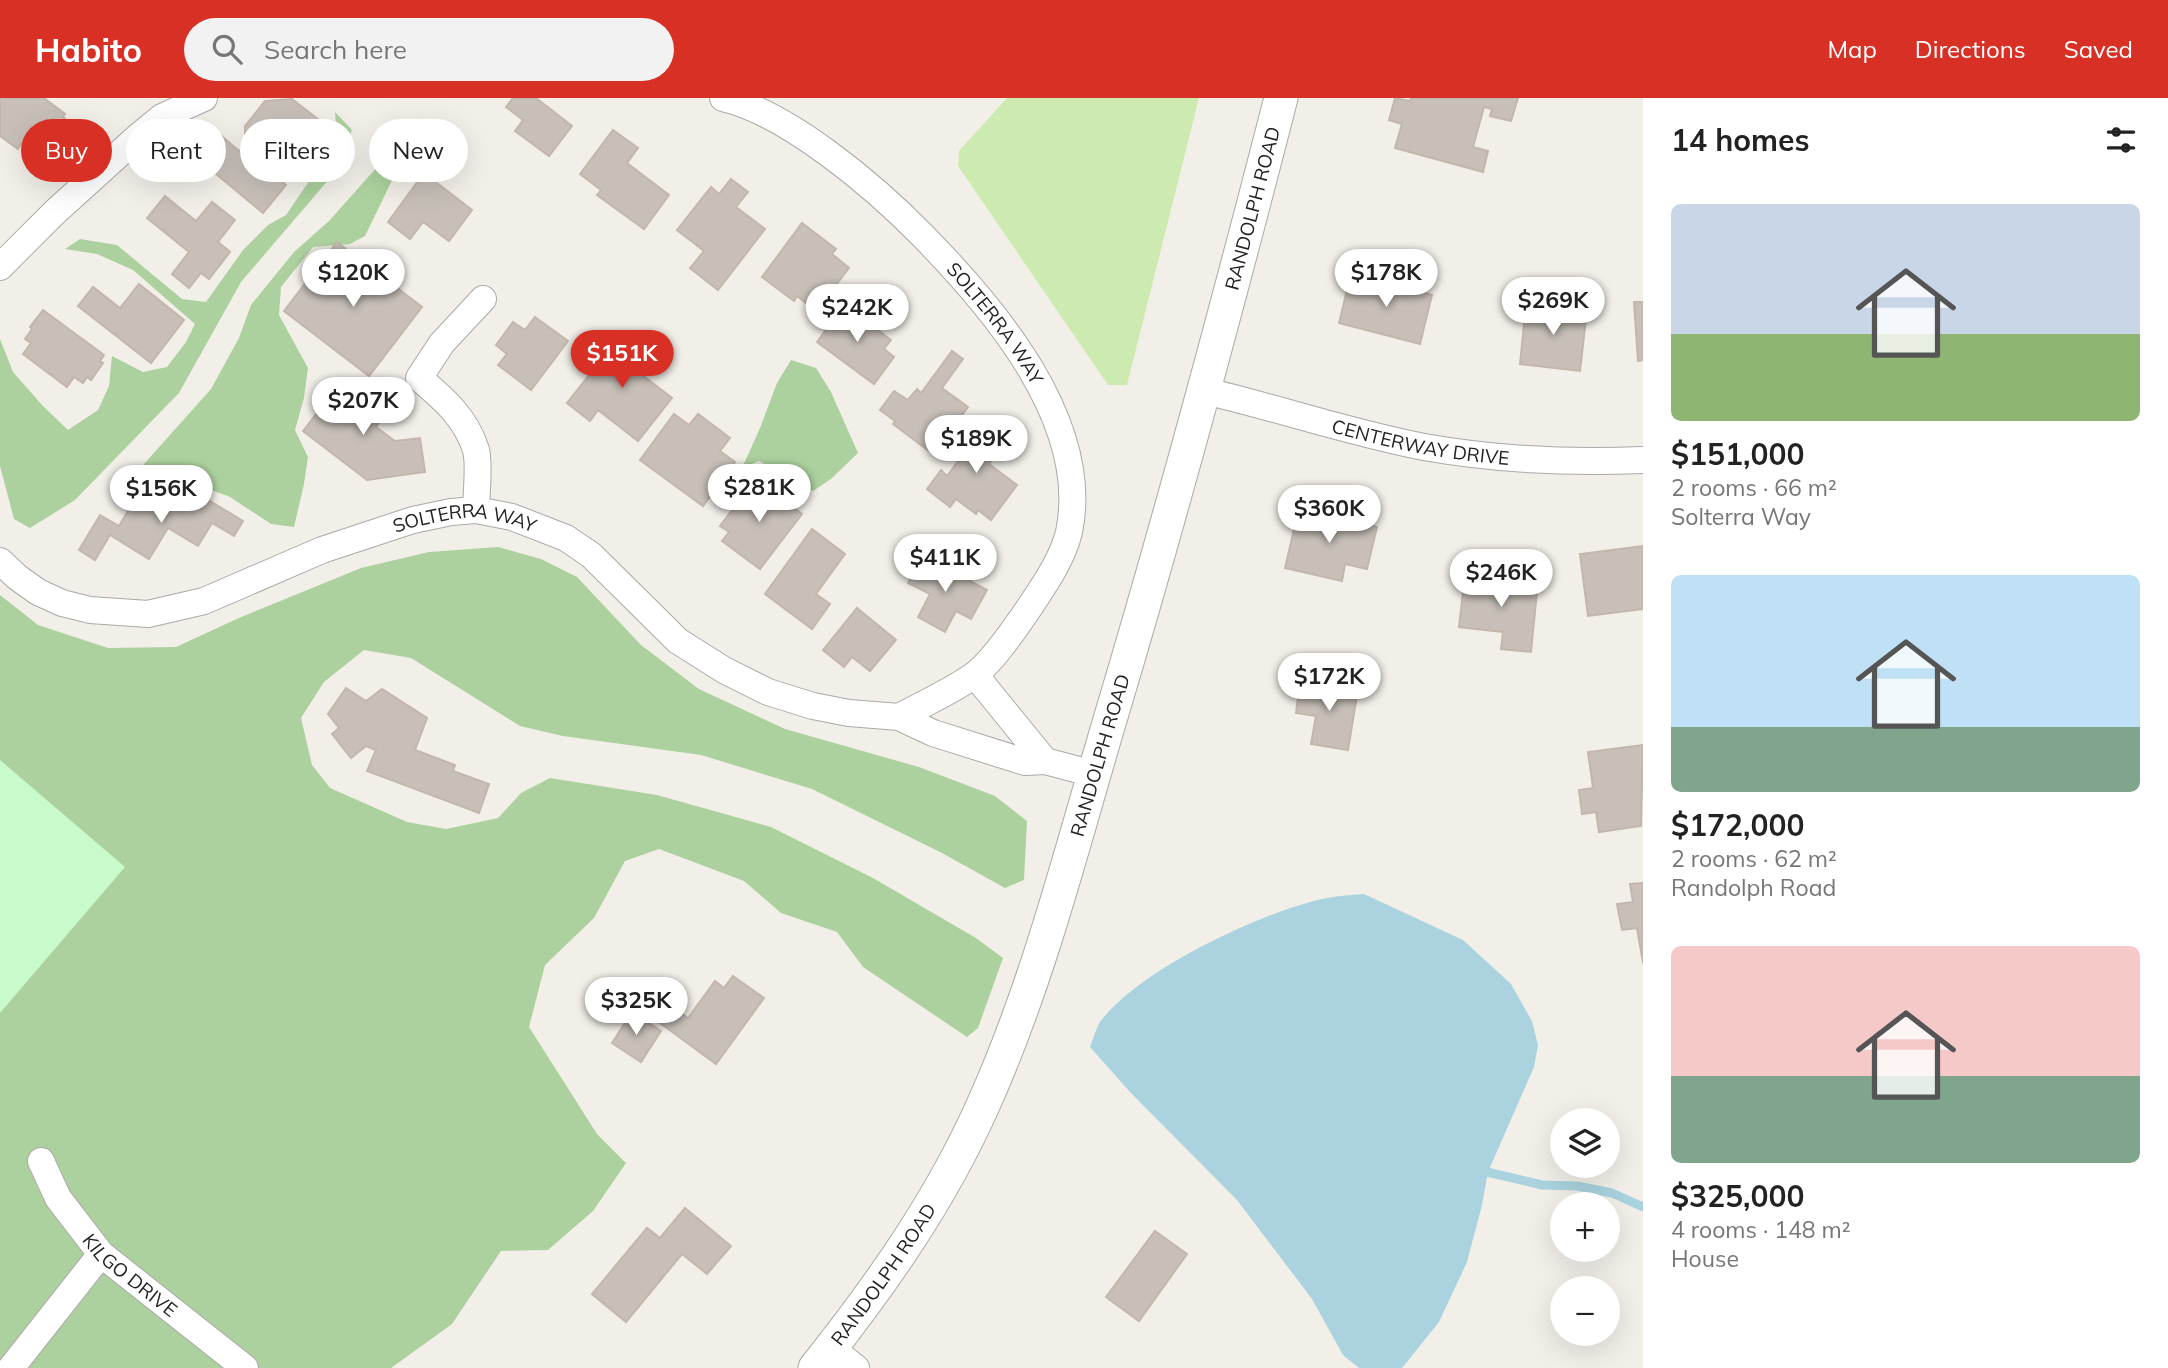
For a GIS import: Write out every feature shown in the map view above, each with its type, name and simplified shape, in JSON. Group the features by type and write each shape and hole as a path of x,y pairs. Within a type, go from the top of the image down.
{"street":[{"path":"0,267 55,212 140,135 162,117 204,98"},
{"name":"SOLTERRA WAY","path":"723,98 734,100 778,121 850,171 899,212 970,287 1022,358 1047,399 1062,436 1070,473 1072,503 1069,532 1059,559 1029,609 975,675 899,717"},
{"name":"RANDOLPH ROAD","path":"834,1361 948,1176 984,1103 1040,953 1205,391 1281,98"},
{"path":"475,510 476,452 468,432 451,405 419,378 442,343 483,299"},
{"name":"CENTERWAY DRIVE","path":"1205,391 1424,447 1501,458 1585,463 1643,460"},
{"name":"SOLTERRA WAY","path":"0,561 17,578 62,603 90,610 148,614 204,601 354,538 413,520 475,510 512,517 566,538 591,555 678,641 751,684 813,706 849,713 899,717 933,733 1025,762 1045,761 1094,774"},
{"path":"975,675 1045,761"},
{"name":"KILGO DRIVE","path":"41,1161 58,1198 102,1254 245,1368"},
{"path":"10,1368 102,1254"}],"green space":[{"path":"1007,98 1199,98 1127,385 1108,385 958,166 959,151"},
{"path":"369,176 369,182 391,182 365,236 350,244 313,247 281,287 279,315 308,368 304,398 295,430 308,457 294,527 271,524 230,497 188,481 119,492 211,389 239,338 251,305 294,252 329,221"},
{"path":"308,182 327,182 241,282 179,393 75,500 30,528 14,519 0,466 0,339 13,372 68,430 98,410 109,386 112,356 143,372 167,367 186,342 195,324 133,270 97,254 65,249 80,239 117,245 182,299 206,302 243,250 268,225 286,215"},
{"path":"791,360 816,368 831,392 858,453 831,479 813,491 759,461 742,468 777,383"},
{"path":"498,547 541,559 577,577 641,645 699,689 785,729 919,767 995,796 1027,821 1024,880 1005,888 942,853 812,789 701,755 563,736 520,726 411,658 364,650 324,682 301,718 312,765 330,788 407,822 446,829 498,818 521,793 550,778 657,795 771,827 873,878 976,938 1003,958 978,1028 967,1037 863,967 837,932 781,913 744,881 659,849 625,861 594,918 545,965 529,1027 597,1134 626,1163 593,1211 548,1250 501,1251 452,1324 391,1368 0,1368 0,595 38,625 108,648 176,647 361,568 429,552"},
{"path":"0,760 125,867 0,1013"}],"water":[{"path":"1364,894 1463,940 1511,984 1532,1021 1538,1045 1534,1067 1488,1172 1467,1262 1439,1322 1402,1368 1359,1368 1343,1355 1312,1299 1237,1200 1129,1091 1090,1047 1100,1022 1118,1002 1142,983 1202,946 1296,906 1327,898"}],"building":[{"path":"0,98 44,98 65,114 63,117 65,119 21,119 21,144 18,149 0,136"},
{"path":"513,98 536,98 572,126 549,156 515,131 523,120 506,107"},
{"path":"1395,98 1410,101 1411,98 1518,98 1511,121 1490,116 1492,109 1484,107 1473,147 1488,151 1483,172 1395,148 1402,124 1389,120"},
{"path":"292,99 318,119 251,119 265,101"},
{"path":"613,130 638,148 627,163 669,195 644,229 597,195 601,190 580,174"},
{"path":"226,140 239,151 240,182 282,182 286,185 263,213 226,182"},
{"path":"731,179 748,192 736,207 765,229 718,290 690,268 704,251 677,230 711,187 719,194"},
{"path":"417,182 436,182 472,210 449,241 423,222 410,239 388,222"},
{"path":"165,196 196,221 212,202 235,220 218,242 230,252 209,279 201,273 189,288 172,274 189,252 147,218"},
{"path":"802,223 836,249 832,254 849,268 816,311 797,296 794,301 762,277"},
{"path":"337,242 422,307 369,376 284,311"},
{"path":"1351,274 1432,295 1420,344 1339,323"},
{"path":"139,284 184,320 151,363 78,306 93,287 120,308"},
{"path":"1634,302 1643,302 1643,360 1638,361"},
{"path":"1526,304 1587,310 1580,371 1520,364"},
{"path":"844,305 891,340 884,349 894,357 874,384 817,342"},
{"path":"43,310 104,355 100,361 103,363 91,380 87,377 83,383 74,377 67,387 23,354 31,343 25,339 32,329 30,327"},
{"path":"535,317 568,341 531,390 498,365 507,354 496,345 513,322 525,330"},
{"path":"624,331 645,349 638,358 648,365 641,374 672,398 638,441 598,410 590,421 567,403"},
{"path":"952,351 963,359 942,388 968,407 933,454 893,424 895,421 880,410 894,391 908,400 917,389 921,393"},
{"path":"343,379 386,413 376,427 395,441 420,438 425,472 367,480 303,431"},
{"path":"674,414 689,425 698,414 730,438 720,451 735,462 703,506 640,460"},
{"path":"977,420 1006,442 989,464 1017,485 991,520 978,510 976,514 956,499 950,507 927,489 941,470 947,476 967,449 959,443"},
{"path":"756,479 802,514 760,569 722,541 729,532 720,526"},
{"path":"185,486 243,521 234,536 212,523 198,546 168,528 149,559 110,535 95,560 79,550 100,515 119,526 135,499 166,518"},
{"path":"1299,508 1377,527 1367,569 1345,564 1342,581 1285,568"},
{"path":"812,529 845,554 816,594 830,604 812,629 765,594"},
{"path":"1643,546 1643,609 1588,616 1580,554"},
{"path":"922,556 987,590 971,619 956,611 945,632 918,617 930,594 908,583"},
{"path":"1465,574 1538,581 1531,652 1501,649 1503,632 1459,627"},
{"path":"857,608 896,640 870,671 852,657 844,667 823,650"},
{"path":"1300,681 1358,689 1348,750 1311,744 1316,716 1296,713"},
{"path":"346,688 366,701 382,689 427,718 415,750 455,765 453,771 489,784 479,813 367,771 376,750 366,746 351,758 332,734 339,728 328,714"},
{"path":"1643,745 1641,826 1599,832 1596,812 1582,814 1579,790 1593,788 1588,752"},
{"path":"1643,883 1643,963 1637,928 1622,930 1617,904 1633,902 1630,884"},
{"path":"733,976 764,998 716,1064 656,1020 668,1003 688,1018 715,981 724,988"},
{"path":"632,1012 661,1031 641,1062 612,1043"},
{"path":"685,1208 731,1246 707,1274 682,1254 626,1322 592,1294 647,1228 660,1238"},
{"path":"1155,1231 1187,1254 1139,1321 1106,1297"}],"waterway":[{"path":"1479,1167 1487,1172 1542,1185 1577,1186 1612,1193 1643,1207"}]}
